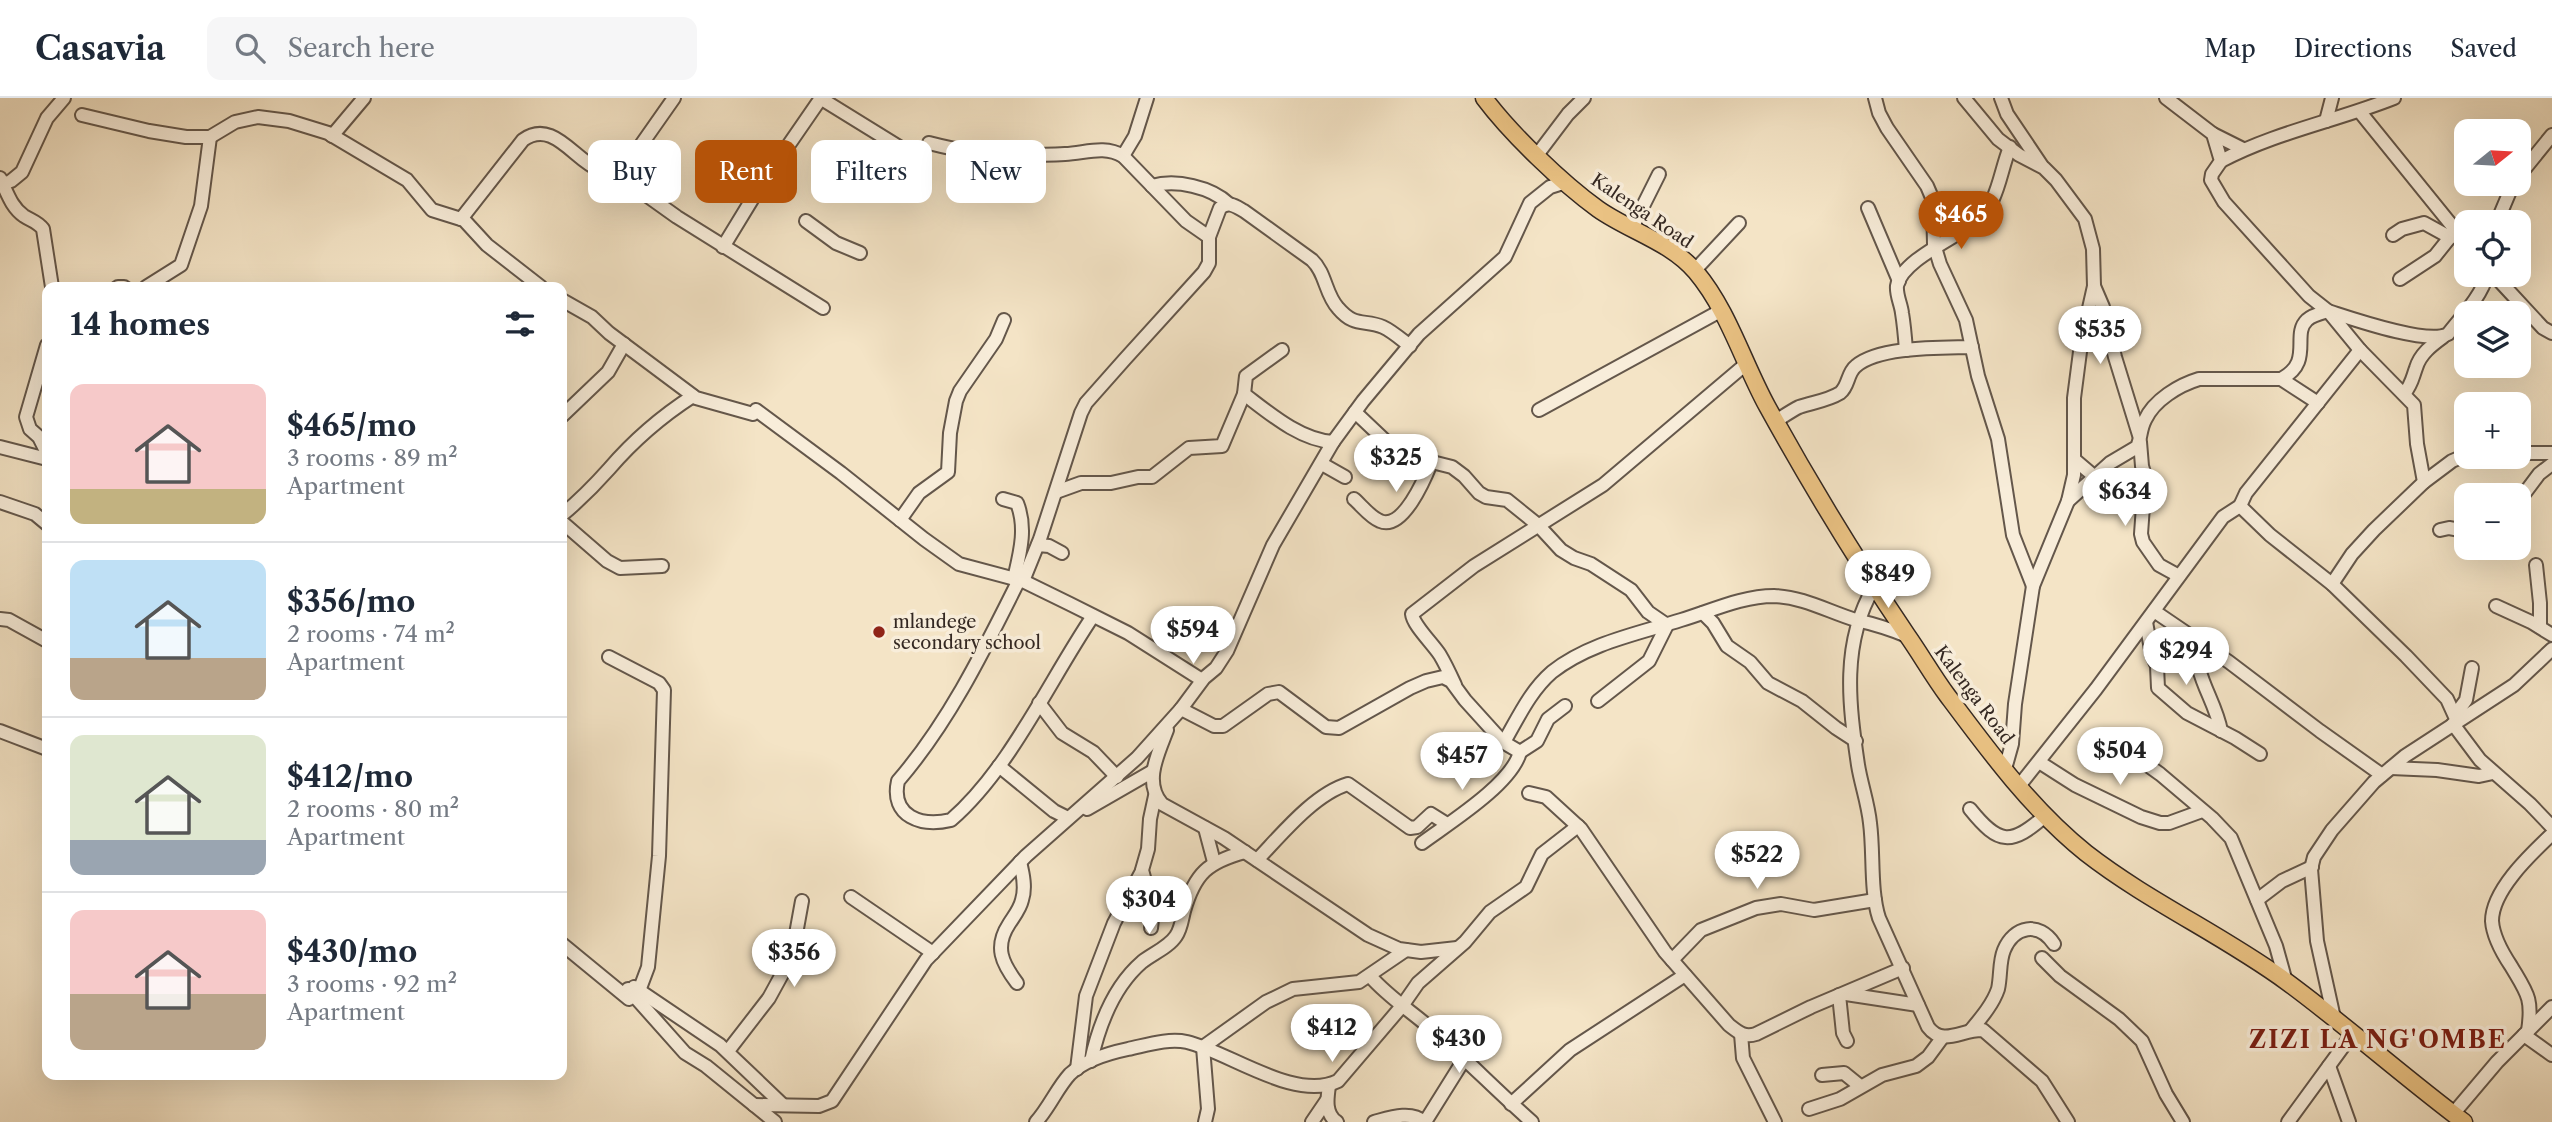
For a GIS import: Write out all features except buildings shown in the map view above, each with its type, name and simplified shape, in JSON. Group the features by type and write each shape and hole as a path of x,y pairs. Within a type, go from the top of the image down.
{"main road":[{"name":"Kalenga Road","path":"1484,98 1537,155 1599,210 1671,251 1695,270 1722,310 1776,421 1874,587 1946,693 2019,786 2046,815 2068,837 2122,878 2229,943 2286,982 2458,1118"}],"street":[{"path":"54,282 43,229 17,210 1,181 15,179 22,172 47,118 63,98"},
{"path":"332,136 364,98"},
{"path":"644,140 673,98"},
{"path":"723,247 820,98 901,148 978,154 1068,154 1113,150 1124,156 1186,221 1209,237"},
{"path":"1124,156 1135,136 1147,98"},
{"path":"1537,155 1568,114 1584,98"},
{"path":"1875,98 1887,128 1930,192 1935,207 1935,248 1966,320 1978,376 1998,439 2013,535 2033,586"},
{"path":"1964,98 1998,139 2043,168"},
{"path":"2001,98 2007,114 2043,168 2085,219 2093,249 2094,286 2078,360 2074,398 2075,460 2068,501 2033,586 2015,704 2012,744 2006,769"},
{"path":"2166,98 2213,134 2243,149"},
{"path":"2326,121 2332,98"},
{"path":"2394,98 2360,112 2277,135 2243,149 2221,161 2211,180 2224,202 2309,296 2328,311 2360,350 2411,399 2416,413 2417,444 2424,482"},
{"path":"2360,112 2454,231"},
{"path":"82,114 149,131 186,137 210,137 235,122 258,117 289,121 332,136 407,180 432,210 461,219 487,245 535,282"},
{"path":"461,219 523,140 533,133 541,132 554,136 588,164"},
{"path":"2213,134 2221,161"},
{"path":"154,282 181,265 201,206 210,137"},
{"path":"2548,140 2552,157"},
{"path":"2531,161 2548,140"},
{"path":"1899,281 1925,253 1969,227 1987,211 1999,188 2001,172 2010,147"},
{"path":"1632,228 1659,174"},
{"path":"754,1105 819,1106 832,1101 933,953 1020,862 1117,777 1169,723 1227,651 1273,545 1333,442 1355,412 1432,321 1489,274 1505,257 1530,203 1550,187 1566,182"},
{"path":"1152,186 1168,184 1215,193 1318,266 1337,308 1352,321 1382,327 1410,346"},
{"path":"659,203 723,247 823,308"},
{"path":"1093,616 999,766 976,794 951,820 914,819 907,816 901,808 898,781 935,734 1038,545 1064,461 1086,403 1204,272 1209,263 1209,237 1220,208 1229,204"},
{"path":"1868,208 1899,281 1897,293 1902,309 1906,350"},
{"path":"806,220 836,243 860,253"},
{"path":"1695,270 1739,223"},
{"path":"2393,235 2402,229 2424,223 2454,236"},
{"path":"2399,279 2454,243"},
{"path":"2094,286 2103,307 2140,438 2142,466 2147,482 2141,534 2143,542 2159,565 2179,576"},
{"path":"2404,394 2414,381 2415,368 2423,354 2448,334 2481,287"},
{"path":"2505,287 2543,328 2552,333"},
{"path":"567,303 592,317 693,396 754,412 841,472 959,564 1019,580 1128,633 1202,680"},
{"path":"1539,410 1722,310"},
{"path":"2068,501 2115,459 2137,447 2150,411 2162,399 2187,383 2199,379 2281,379 2292,373 2301,356 2300,336 2304,324 2314,316 2328,311 2416,335 2443,337"},
{"path":"900,520 919,493 948,472 950,433 956,401 960,391 996,340 1004,320"},
{"path":"567,411 608,372 624,344"},
{"path":"1776,421 1795,409 1840,393 1853,368 1861,363 1906,350 1972,347"},
{"path":"1056,492 1081,483 1111,483 1152,477 1189,448 1221,446 1244,394 1247,375 1282,350"},
{"path":"2019,786 2223,517 2240,506 2246,493 2360,350"},
{"path":"42,362 26,417 30,429 42,443"},
{"path":"1520,752 1504,743 1471,706 1455,685 1447,666 1428,636 1413,620 1412,614 1474,566 1603,485 1746,364"},
{"path":"2281,379 2318,403"},
{"path":"1244,394 1276,418 1313,440 1333,442"},
{"path":"567,511 593,489 609,468 668,412 693,396"},
{"path":"1355,412 1393,448 1458,470 1479,493 1486,497 1507,500 1538,526 1560,550 1591,564 1631,590 1648,612 1667,625"},
{"path":"0,447 42,458"},
{"path":"2531,453 2552,453"},
{"path":"2075,460 2095,477"},
{"path":"2332,583 2367,538 2424,482 2454,460"},
{"path":"1354,499 1378,521 1388,523 1395,520 1422,485 1432,463"},
{"path":"1322,464 1345,477"},
{"path":"2531,485 2552,464"},
{"path":"1003,499 1017,503 1022,525 1019,580"},
{"path":"0,502 35,514 42,520"},
{"path":"2240,506 2270,535 2332,583 2433,684 2447,699 2469,748 2552,827"},
{"path":"567,526 607,561 620,568 662,566"},
{"path":"2440,530 2454,529"},
{"path":"1038,545 1049,546 1062,553"},
{"path":"2536,565 2540,627"},
{"path":"1874,587 1858,620 1850,669 1851,711 1858,765 1871,824 1875,900 1879,918 1934,1035 1942,1038 1971,1030 1983,1030 2042,1081 2068,1122"},
{"path":"1504,743 1535,690 1552,673 1593,649 1750,598 1793,598 1858,620 1879,624 1908,636"},
{"path":"2496,606 2552,635"},
{"path":"2154,611 2386,771 2479,776 2493,773"},
{"path":"1703,613 1727,646 1750,662 1768,682 1802,701 1856,741"},
{"path":"0,619 9,620 42,638"},
{"path":"2146,622 2152,655 2157,666 2158,688 2187,713 2260,754"},
{"path":"1598,701 1649,661 1667,625"},
{"path":"2198,641 2197,668 2216,708 2221,731"},
{"path":"2334,1018 2317,941 2312,867 2322,843 2386,771 2455,720 2514,685 2552,649"},
{"path":"609,657 663,685 664,690 658,870 648,967 631,991"},
{"path":"2455,720 2466,701 2472,668"},
{"path":"1181,709 1214,726 1223,726 1268,694 1279,692 1332,729 1349,724 1426,681 1443,677 1455,685"},
{"path":"1039,704 1062,733 1093,752 1117,777"},
{"path":"1422,843 1507,775 1516,766 1520,752 1538,741 1548,719 1565,706"},
{"path":"1169,723 1153,771 1152,784 1155,796 1161,804 1245,852 1368,935 1399,949 1421,952 1457,948"},
{"path":"0,731 42,747"},
{"path":"2111,739 2160,774 2231,838 2276,946 2286,982"},
{"path":"2039,762 2075,785 2141,817 2160,823 2169,823 2203,811"},
{"path":"999,766 1054,811 1070,816 1153,771"},
{"path":"1257,860 1292,823 1322,799 1348,784 1410,828 1417,827 1431,814 1447,824"},
{"path":"1529,793 1546,797 1578,826 1672,960 1729,1025 1741,1034 1756,1034 1903,968"},
{"path":"1077,1069 1086,996 1114,923 1142,871 1148,849 1155,796"},
{"path":"1970,808 1986,827 2002,838 2025,831 2046,815"},
{"path":"1036,1122 1070,1074 1077,1069 1116,1051 1163,1042 1184,1042 1203,1047 1276,1079 1312,1086 1329,1086 1345,1075 1418,984 1457,948 1490,912 1526,887 1542,854 1578,826"},
{"path":"1205,828 1214,862"},
{"path":"2526,1033 2531,1004 2497,939 2492,923 2494,909 2510,879 2552,834"},
{"path":"1091,1061 1114,997 1125,980 1142,963 1175,939 1195,884 1214,862 1245,852"},
{"path":"1017,983 1003,963 1000,948 1002,938 1023,899 1024,879 1020,862"},
{"path":"2257,900 2282,881 2312,867"},
{"path":"1142,871 1154,914 1151,928"},
{"path":"851,897 933,953"},
{"path":"1672,960 1701,930 1756,908 1781,904 1814,910 1875,900"},
{"path":"727,1051 769,998 792,956 802,901"},
{"path":"1971,1030 1992,1002 1998,988 2004,950 2015,935 2022,929 2035,928 2044,932 2054,944"},
{"path":"567,947 727,1051 783,1105"},
{"path":"1203,1047 1266,1002 1293,989 1359,982 1406,950"},
{"path":"2042,958 2060,976 2119,1019 2142,1041 2166,1094 2183,1122"},
{"path":"1511,1104 1570,1050 1685,975"},
{"path":"1370,976 1383,991 1465,1058 1532,1122"},
{"path":"631,991 678,1047 775,1122"},
{"path":"1841,995 1918,1004"},
{"path":"1841,995 1843,1033 1847,1041"},
{"path":"2458,1118 2497,1062 2549,1013"},
{"path":"2288,1122 2353,1033"},
{"path":"2526,1033 2552,1055"},
{"path":"1741,1034 1743,1058 1775,1122"},
{"path":"1809,1110 1840,1099 1882,1075 1916,1066 1942,1038"},
{"path":"1203,1047 1208,1109 1205,1122"},
{"path":"1374,1122 1390,1117 1409,1116 1419,1117 1424,1122 1465,1058"},
{"path":"2329,1066 2349,1122"},
{"path":"1822,1075 1848,1074 1860,1086"},
{"path":"1329,1086 1327,1100 1333,1120 1338,1122"},
{"path":"1312,1122 1327,1100"},
{"path":"1043,1122 1048,1106"}],"place":[{"name":"mlandege secondary school","path":"879,632"}],"district":[{"name":"ZIZI LA NG'OMBE","path":"2378,1039"}]}
